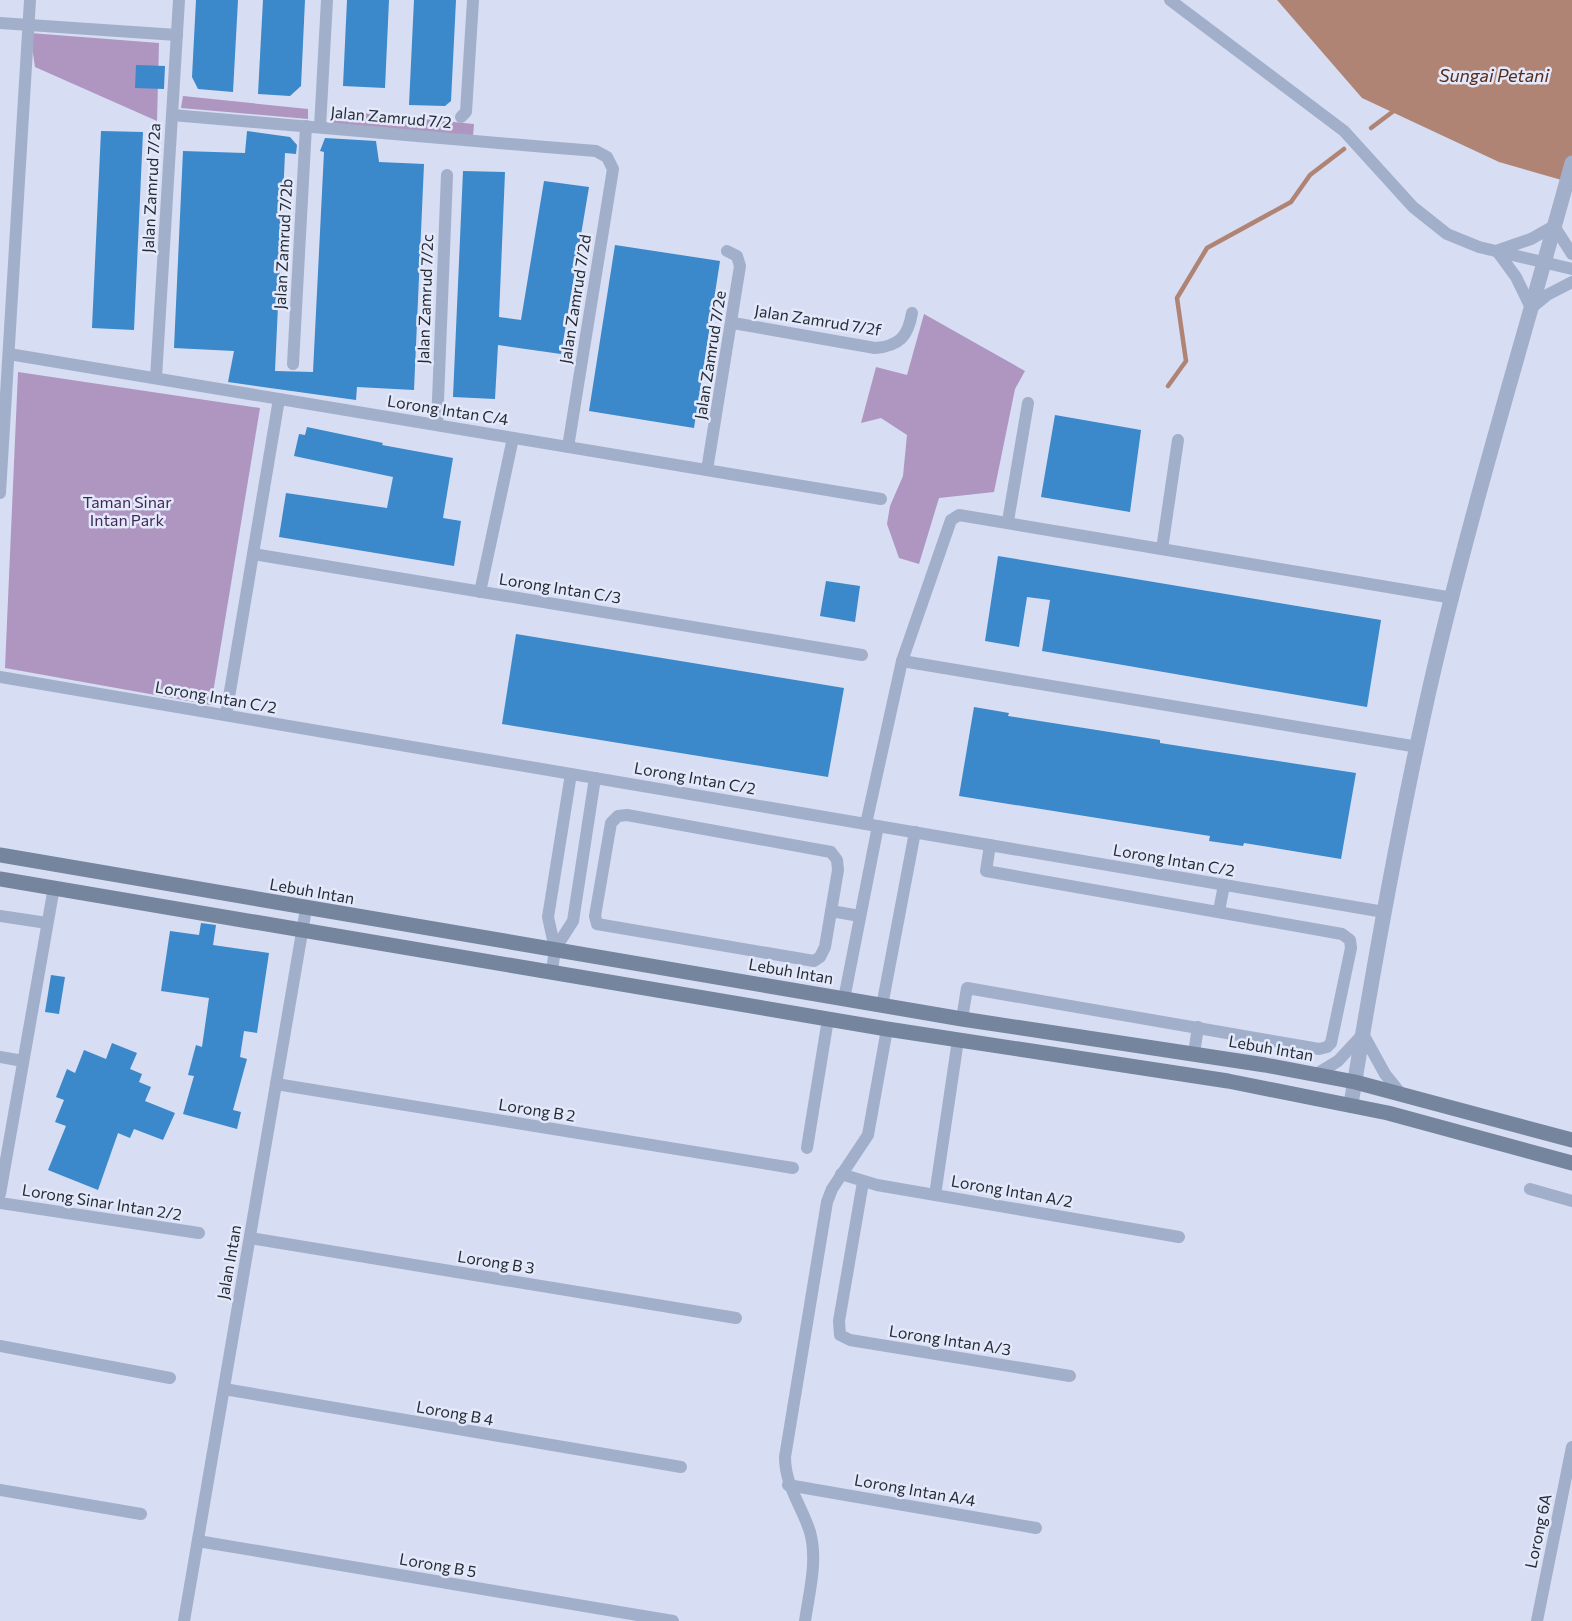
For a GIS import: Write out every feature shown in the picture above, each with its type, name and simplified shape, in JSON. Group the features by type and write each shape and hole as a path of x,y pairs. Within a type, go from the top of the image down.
{"main road":[{"name":"Lebuh Intan","path":"0,855 306,909 962,1019 1194,1053 1355,1082 1572,1140"},
{"path":"0,879 887,1029 1228,1081 1351,1104 1445,1127 1572,1163"},
{"path":"1194,1053 1194,1060 1200,1069 1228,1081"}],"street":[{"path":"0,493 30,0"},
{"name":"Jalan Zamrud 7/2a","path":"156,378 179,0"},
{"path":"320,128 327,0"},
{"path":"461,117 466,112 473,0"},
{"path":"1170,0 1344,131 1430,222 1464,242 1572,269"},
{"path":"0,23 177,35"},
{"name":"Jalan Zamrud 7/2","path":"172,115 586,150 607,157"},
{"name":"Jalan Zamrud 7/2b","path":"293,364 306,126"},
{"name":"Jalan Zamrud 7/2d","path":"568,447 613,169 607,157"},
{"path":"1351,1104 1384,912 1418,747 1453,598 1572,163"},
{"name":"Jalan Zamrud 7/2c","path":"437,425 447,175"},
{"path":"1497,251 1530,239 1554,226"},
{"path":"1554,226 1572,254"},
{"path":"1497,251 1516,277 1531,308"},
{"name":"Jalan Zamrud 7/2e","path":"708,470 733,323 740,266 737,256 728,252"},
{"path":"1531,308 1547,295 1572,282"},
{"name":"Jalan Zamrud 7/2f","path":"733,323 875,348 891,347 902,340 910,328 912,313"},
{"name":"Lorong Intan C/4","path":"9,354 881,499"},
{"path":"226,716 279,399"},
{"path":"1008,521 1028,403"},
{"path":"480,592 513,438"},
{"path":"1162,549 1178,440"},
{"path":"844,999 860,916 872,825 902,662 951,520 959,515 1008,521 1453,598"},
{"name":"Lorong Intan C/3","path":"253,554 862,655"},
{"path":"902,662 1418,747"},
{"name":"Lorong Intan C/2","path":"0,677 1384,912"},
{"path":"552,972 555,949 548,916 571,774"},
{"path":"555,949 573,921 595,778"},
{"path":"627,815 831,852 837,860 838,870 825,947 820,957 814,961 597,924 595,916 603,870 611,823 618,816 627,815"},
{"path":"882,1005 915,832"},
{"path":"962,1019 967,988 1319,1049 1331,1043 1351,948 1350,940 1342,934 986,871 990,845"},
{"path":"581,867 603,870"},
{"path":"1219,911 1224,885"},
{"path":"0,1194 54,887"},
{"name":"Jalan Intan","path":"184,1621 306,909"},
{"path":"831,911 860,916"},
{"path":"0,916 47,923"},
{"path":"548,916 573,921"},
{"path":"807,1149 828,1018"},
{"path":"1194,1053 1198,1027"},
{"path":"805,1621 813,1546 809,1531 788,1485 785,1457 824,1218 832,1189 868,1135 887,1029"},
{"path":"1314,1075 1338,1061 1364,1034"},
{"path":"1364,1034 1385,1074 1401,1094"},
{"path":"935,1195 958,1040"},
{"path":"0,1057 23,1060"},
{"name":"Lorong B 2","path":"276,1084 793,1168"},
{"name":"Lorong Intan A/2","path":"842,1174 863,1182 1179,1237"},
{"name":"Lorong Intan A/3","path":"863,1182 839,1321 840,1335 850,1340 1070,1376"},
{"path":"1530,1189 1572,1201"},
{"name":"Lorong Sinar Intan 2/2","path":"0,1203 199,1233"},
{"name":"Lorong B 3","path":"250,1238 736,1318"},
{"path":"0,1346 170,1378"},
{"name":"Lorong B 4","path":"224,1389 681,1467"},
{"name":"Lorong 6A","path":"1537,1621 1572,1447"},
{"name":"Lorong Intan A/4","path":"788,1485 1036,1528"},
{"path":"0,1490 141,1514"},
{"name":"Lorong B 5","path":"198,1541 673,1621"}],"green space":[{"path":"30,33 159,43 157,121 35,67"},
{"path":"183,96 308,109 308,119 181,108"},
{"path":"330,110 474,124 473,136 330,123"},
{"path":"924,314 1025,371 1015,389 994,492 939,498 919,564 899,558 887,524 890,506 903,476 907,435 881,418 861,423 876,367 907,375"},
{"name":"Taman Sinar Intan Park","path":"18,372 260,408 211,705 5,668"}],"water":[{"name":"Sungai Petani","path":"1277,0 1572,0 1572,183 1499,162 1362,98"}],"building":[{"path":"196,0 238,0 233,92 198,89 192,77"},
{"path":"263,0 305,0 301,86 290,96 258,94"},
{"path":"347,0 389,0 385,88 343,86"},
{"path":"414,0 456,0 451,101 445,106 409,105"},
{"path":"136,65 165,66 164,89 135,88"},
{"path":"101,131 143,132 134,330 92,328"},
{"path":"247,131 290,137 297,145 296,154 285,153 275,371 313,372 324,152 320,151 325,138 376,141 379,162 424,164 414,390 357,387 356,400 228,382 234,351 174,348 183,151 245,153"},
{"path":"463,171 505,172 499,317 521,320 544,181 589,187 561,354 498,345 495,399 453,397"},
{"path":"615,245 720,261 694,428 589,411"},
{"path":"1055,415 1141,430 1130,512 1041,497"},
{"path":"307,427 383,443 382,445 453,458 443,518 461,521 454,566 279,537 286,493 387,508 393,477 294,456 299,434 305,435"},
{"path":"998,556 1381,620 1367,707 1042,651 1050,600 1027,597 1019,647 985,641"},
{"path":"826,581 860,586 855,622 820,616"},
{"path":"516,634 844,688 828,777 502,724"},
{"path":"974,707 1009,713 1008,716 1160,740 1160,743 1356,773 1341,859 1244,843 1243,846 1209,841 1210,836 959,796"},
{"path":"201,923 216,925 213,945 269,953 257,1033 244,1031 240,1057 247,1059 233,1110 241,1112 237,1129 183,1114 194,1076 188,1075 196,1045 202,1047 209,998 161,991 170,931 199,935"},
{"path":"51,975 65,977 59,1014 45,1012"},
{"path":"112,1043 137,1053 130,1069 142,1074 139,1082 151,1087 145,1101 175,1113 163,1140 134,1129 130,1138 118,1133 98,1190 48,1170 66,1126 55,1122 64,1100 56,1097 67,1069 75,1073 84,1050 106,1059"}],"waterway":[{"path":"1371,128 1395,110"},
{"path":"1168,386 1186,361 1177,298 1207,248 1291,202 1310,175 1344,149"}]}
